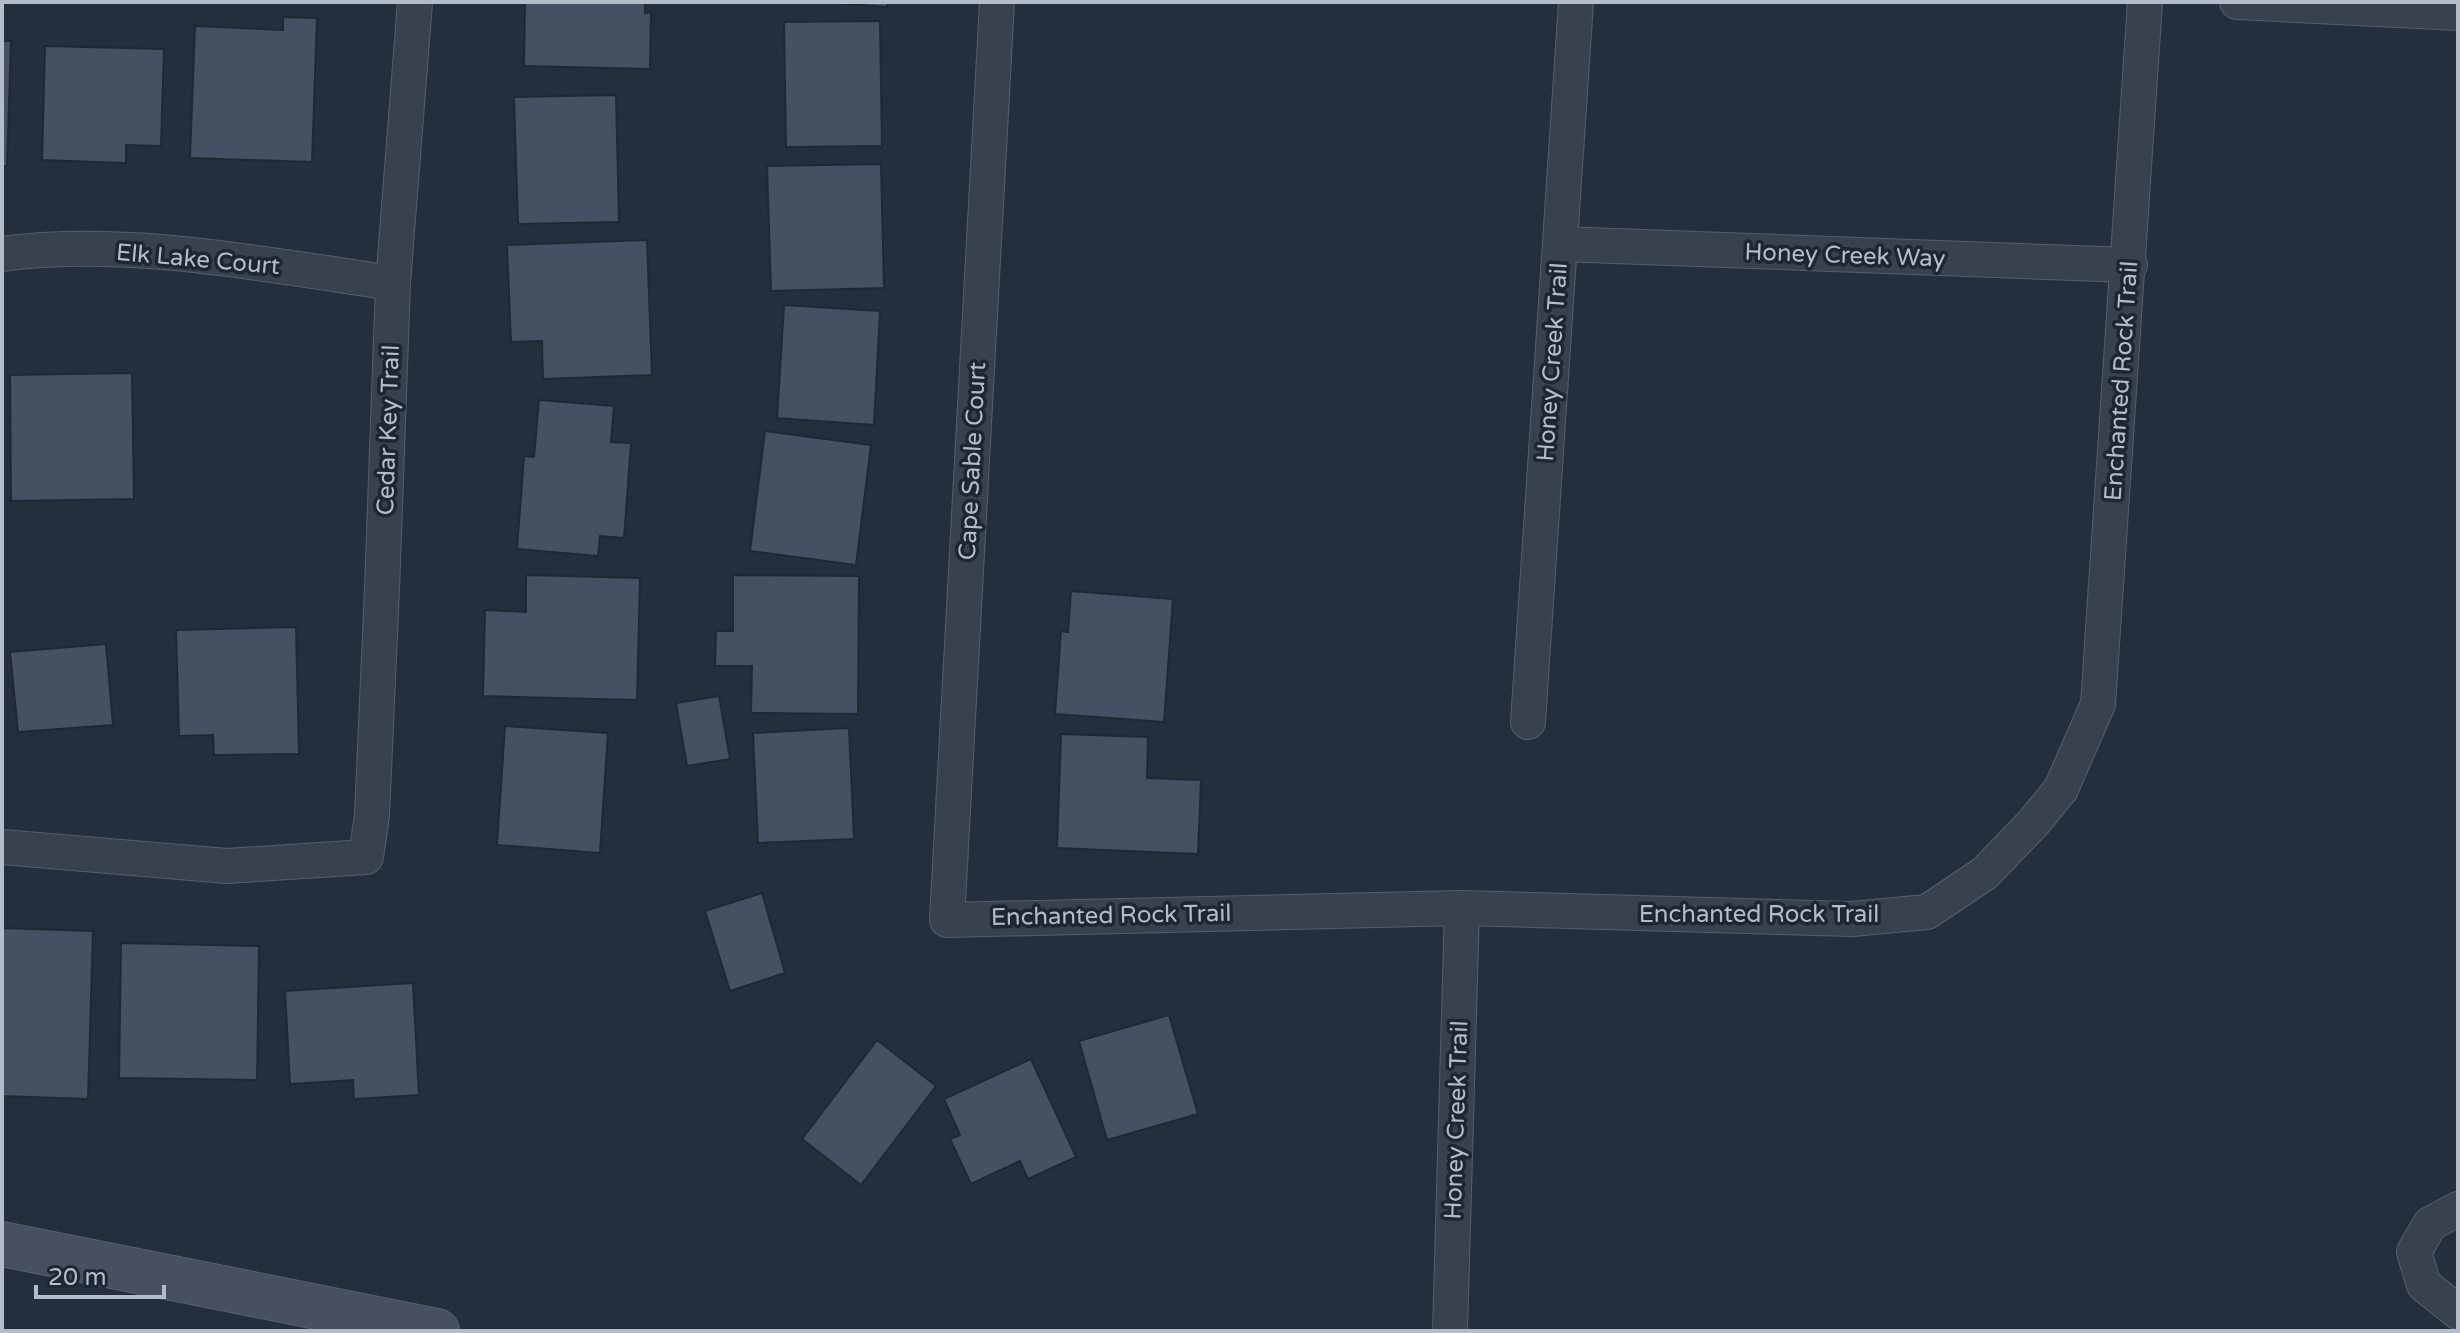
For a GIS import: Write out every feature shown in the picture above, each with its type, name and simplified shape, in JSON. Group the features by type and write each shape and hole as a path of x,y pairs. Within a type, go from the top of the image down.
{"street":[{"name":"Cedar Key Trail","path":"2,847 227,866 366,857 372,815 393,283 415,2"},
{"name":"Cape Sable Court","path":"947,920 997,2"},
{"name":"Honey Creek Trail","path":"1528,722 1576,2"},
{"name":"Enchanted Rock Trail","path":"947,920 1462,908 1852,919 1927,912 1985,873 2061,789 2098,704 2130,265 2145,2"},
{"path":"2237,2 2458,13"},
{"name":"Honey Creek Way","path":"1560,244 2130,265"},
{"name":"Elk Lake Court","path":"2,254 94,250 225,258 393,283"},
{"name":"Honey Creek Trail","path":"1450,1331 1462,908"},
{"path":"2458,1209 2430,1224 2414,1252 2424,1285 2458,1312"},
{"path":"2,1244 437,1331"}],"building":[{"path":"525,2 645,2 645,13 651,12 650,69 524,66"},
{"path":"824,2 888,2 887,7"},
{"path":"283,17 317,18 312,162 190,158 195,26 283,30"},
{"path":"880,21 882,146 786,147 784,22"},
{"path":"2,41 11,41 7,166 2,166"},
{"path":"45,46 164,49 161,146 126,145 126,163 42,160"},
{"path":"616,95 619,222 518,224 514,97"},
{"path":"881,164 884,288 771,291 767,166"},
{"path":"647,240 652,375 543,379 542,341 511,342 507,245"},
{"path":"784,305 880,311 874,425 777,418"},
{"path":"132,373 134,499 11,501 10,375"},
{"path":"539,400 614,406 611,442 631,443 624,538 600,536 598,556 517,549 524,456 534,457"},
{"path":"765,431 871,445 856,565 750,551"},
{"path":"526,575 640,578 637,700 483,696 485,610 526,612"},
{"path":"733,575 859,576 858,714 751,713 752,666 715,666 716,631 733,631"},
{"path":"1071,591 1173,599 1164,722 1055,714 1061,631 1068,632"},
{"path":"296,627 299,754 214,755 213,735 179,736 176,630"},
{"path":"106,644 113,725 18,732 10,652"},
{"path":"719,696 730,759 687,766 676,703"},
{"path":"505,726 608,733 600,853 497,845"},
{"path":"849,728 854,839 758,843 753,733"},
{"path":"1061,734 1148,737 1147,778 1201,780 1198,854 1057,848"},
{"path":"762,893 785,973 730,991 705,911"},
{"path":"2,928 93,931 88,1099 2,1096"},
{"path":"121,943 259,946 257,1080 119,1078"},
{"path":"413,983 419,1095 354,1099 353,1080 290,1084 285,991"},
{"path":"1169,1015 1198,1114 1107,1140 1079,1041"},
{"path":"877,1040 936,1086 861,1185 802,1139"},
{"path":"1031,1059 1076,1157 1028,1179 1020,1161 971,1184 950,1139 960,1135 944,1099"}]}
